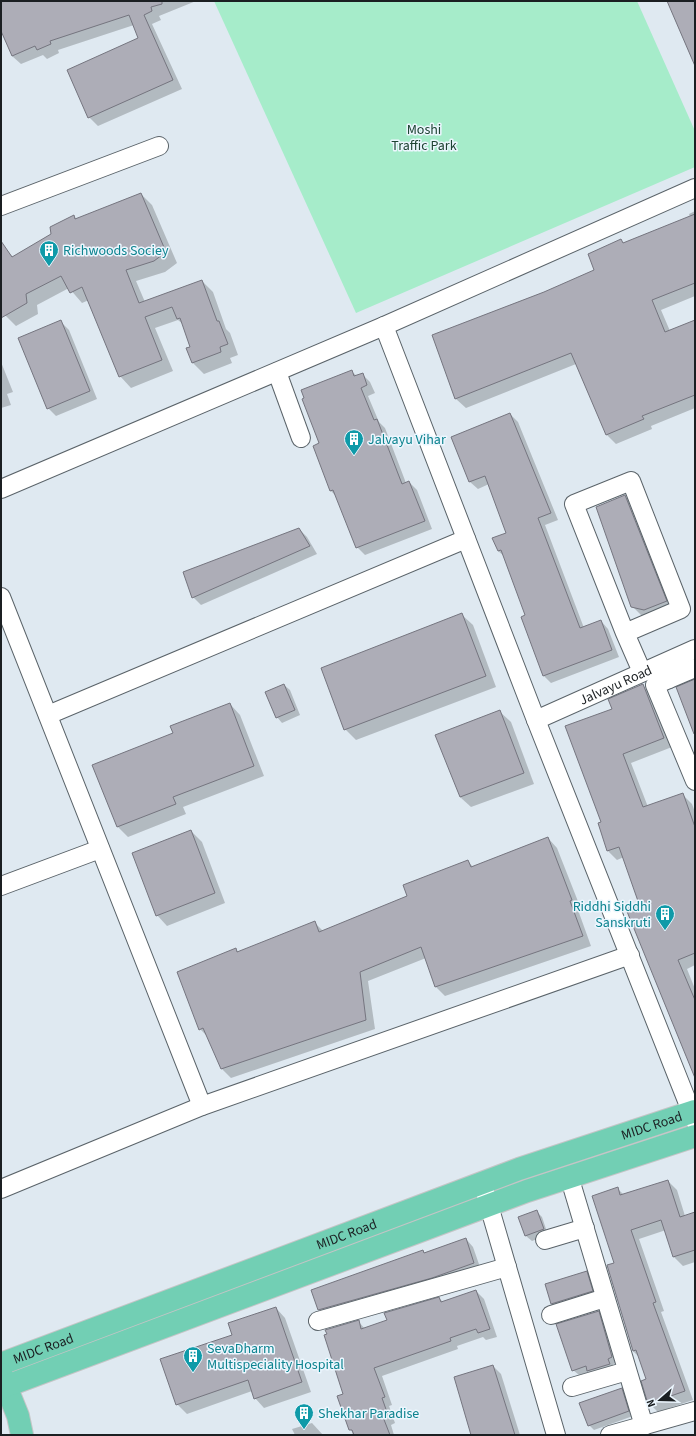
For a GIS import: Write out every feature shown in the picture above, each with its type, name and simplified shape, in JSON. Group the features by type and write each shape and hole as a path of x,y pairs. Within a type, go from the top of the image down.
{"main road":[{"name":"MIDC Road","path":"1,1364 519,1169 694,1115"},
{"name":"MIDC Road","path":"3,1382 489,1204 569,1176 695,1136"},
{"path":"3,1382 18,1416 22,1435"}],"street":[{"path":"1,206 159,146"},
{"path":"1,489 384,326 695,188"},
{"path":"384,326 536,720 694,1115"},
{"path":"276,372 301,438"},
{"path":"625,633 681,609 631,481 574,504 625,633 642,672"},
{"path":"48,715 466,539"},
{"path":"1,597 202,1106"},
{"name":"Jalvayu Road","path":"536,720 642,672 666,671 695,649"},
{"path":"693,771 655,685 666,671 695,668"},
{"path":"1,886 100,849"},
{"path":"1,1189 202,1106 630,955"},
{"path":"569,1176 644,1426"},
{"path":"482,1183 556,1435"},
{"path":"545,1240 585,1228"},
{"path":"318,1321 507,1267"},
{"path":"551,1315 606,1298"},
{"path":"572,1387 627,1371"},
{"path":"610,1435 695,1411"}],"green space":[{"name":"Moshi Traffic Park","path":"214,1 637,1 695,131 695,167 356,313"}],"building":[{"path":"1,1 162,1 162,4 151,7 152,11 144,15 173,80 88,118 67,70 138,38 129,15 50,41 51,44 37,50 35,46 12,56 1,31"},
{"path":"667,1 695,1 695,66"},
{"path":"141,193 166,252 154,261 126,270 139,303 202,280 217,321 219,321 228,344 220,347 221,352 192,363 186,348 190,347 180,318 177,319 172,307 145,317 162,360 119,377 82,287 70,293 61,276 26,294 27,303 1,318 1,241 12,257 51,234 50,227 74,215 75,219"},
{"path":"695,214 695,283 652,300 665,332 695,320 695,395 642,416 644,419 606,435 571,353 455,399 432,335 544,292 594,270 588,254 621,239 623,243"},
{"path":"61,320 90,391 47,409 18,338"},
{"path":"352,370 354,376 363,373 367,385 361,388 374,420 377,419 402,484 409,481 425,521 356,548 333,490 330,491 313,446 319,443 302,399 304,398 301,390"},
{"path":"510,413 551,513 538,518 580,628 601,620 612,650 543,676 521,617 525,615 501,550 498,551 492,538 506,533 485,476 469,482 451,437"},
{"path":"625,495 667,601 644,610 631,607 596,507"},
{"path":"299,528 310,546 192,598 183,572"},
{"path":"462,613 486,676 344,730 321,668"},
{"path":"695,679 695,734 694,734 676,687"},
{"path":"284,684 295,710 276,718 265,692"},
{"path":"643,684 664,738 623,754 643,807 683,793 695,827 695,953 678,960 695,1000 695,1078 626,909 639,904 619,847 607,851 598,823 601,822 565,726 612,709 608,699"},
{"path":"230,703 254,766 173,797 176,804 117,827 92,765 173,733 170,726"},
{"path":"500,710 524,773 460,797 435,735"},
{"path":"191,830 215,893 156,916 132,853"},
{"path":"548,837 572,900 570,901 583,936 435,987 421,947 360,972 366,1020 221,1069 203,1028 199,1030 177,972 236,948 237,952 315,921 319,932 407,896 403,885 468,860 471,867"},
{"path":"668,1180 680,1217 695,1212 695,1250 673,1257 661,1220 631,1230 656,1302 653,1303 685,1391 648,1404 641,1381 646,1379 636,1350 633,1351 607,1265 614,1263 592,1196 618,1187 620,1195"},
{"path":"537,1210 544,1229 525,1236 518,1217"},
{"path":"466,1238 474,1263 432,1278 318,1310 311,1290 423,1250 424,1253"},
{"path":"587,1271 593,1291 551,1304 545,1284"},
{"path":"476,1290 490,1329 478,1333 476,1329 450,1338 451,1341 374,1368 385,1397 382,1398 388,1415 383,1417 390,1435 354,1435 352,1430 349,1430 337,1396 343,1394 324,1335 327,1334 325,1330 359,1320 361,1329 387,1320 384,1313 439,1297 441,1302"},
{"path":"276,1307 302,1382 254,1399 248,1380 176,1405 160,1359 232,1335 228,1323"},
{"path":"599,1311 612,1357 608,1359 610,1364 587,1371 586,1366 572,1371 556,1324"},
{"path":"493,1365 515,1435 471,1435 454,1377"},
{"path":"622,1388 629,1411 588,1426 579,1403"}],"place":[{"name":"Richwoods Sociey","path":"49,267"},
{"name":"Jalvayu Vihar","path":"354,456"},
{"name":"Riddhi Siddhi Sanskruti","path":"665,931"},
{"name":"SevaDharm Multispeciality Hospital","path":"193,1373"},
{"name":"Shekhar Paradise","path":"304,1430"}]}
